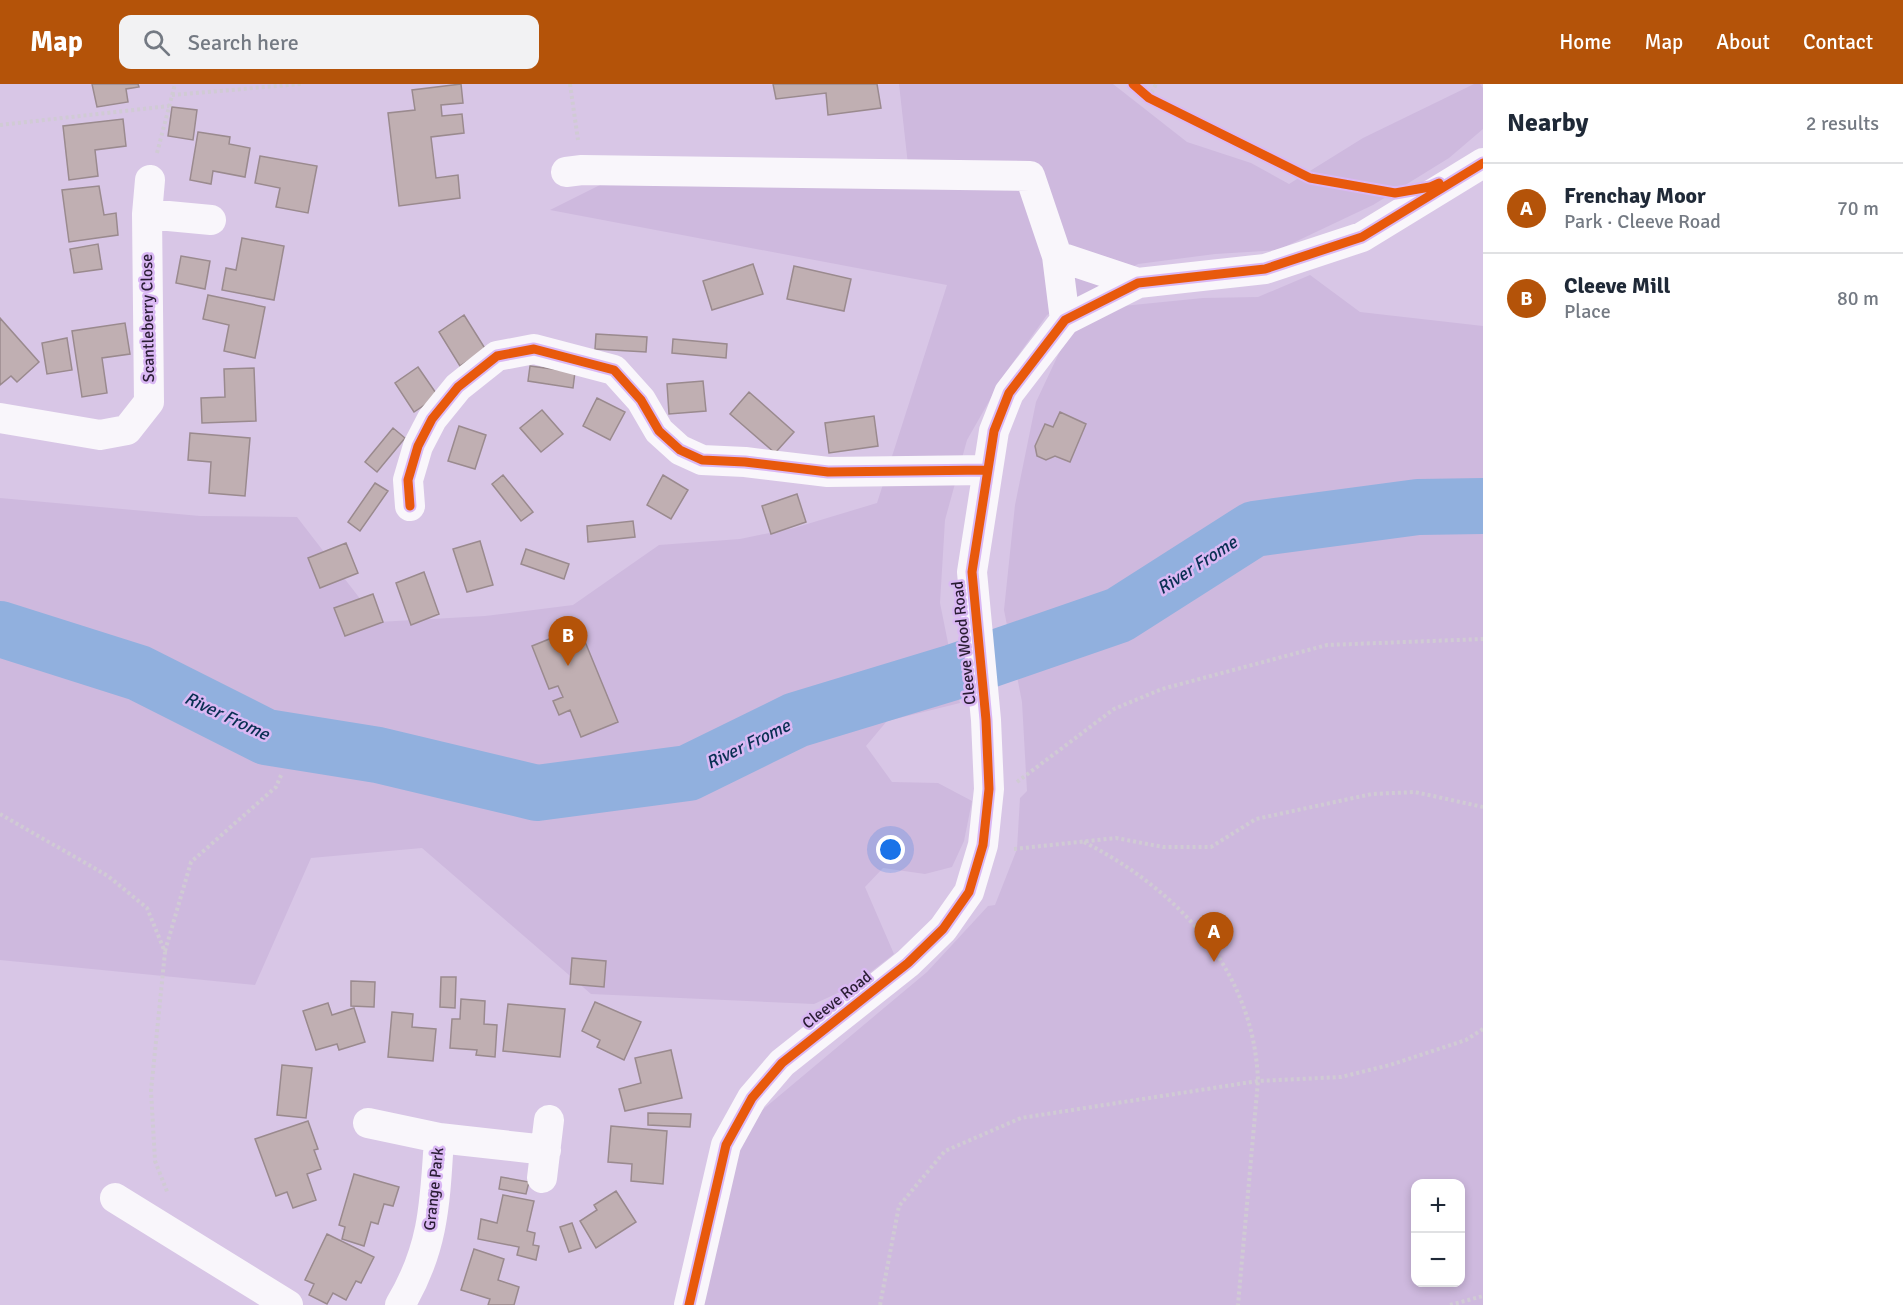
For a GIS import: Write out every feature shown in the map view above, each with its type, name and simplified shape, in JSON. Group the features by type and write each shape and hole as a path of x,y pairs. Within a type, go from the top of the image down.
{"street":[{"name":"Cleeve Wood Road","path":"986,720 972,572 994,431 1009,393 1065,320 1138,283 1207,274 1265,270 1362,237 1483,163"},
{"path":"574,171 1029,176 1057,256 1065,320"},
{"name":"Scantleberry Close","path":"0,418 100,435 126,430 149,402 147,214 150,180"},
{"path":"147,214 211,220"},
{"path":"1057,256 1138,283"},
{"path":"410,506 408,480 418,446 432,419 458,387 497,356 534,348 614,370 641,400 659,431 680,450 702,460 745,462 828,472 987,470"},
{"name":"Cleeve Road","path":"689,1305 726,1145 752,1098 782,1063 908,963 943,929 969,892 983,845 989,789 986,720"},
{"name":"Grange Park","path":"368,1123 544,1164 549,1120"},
{"name":"Grange Park","path":"400,1305 417,1276 431,1232 439,1138"},
{"path":"115,1198 288,1305"}],"path":[{"path":"150,180 175,84"},
{"path":"172,94 301,84"},
{"path":"570,84 574,171"},
{"path":"1149,98 1156,84"},
{"path":"1141,91 1160,104"},
{"path":"0,125 169,106"},
{"path":"989,789 1022,780 1114,709 1162,689 1327,645 1483,639"},
{"path":"171,1202 155,1161 151,1091 165,952 191,862 276,787 282,772"},
{"path":"983,845 1017,849 1116,838 1163,847 1211,847 1256,819 1372,795 1415,792 1483,807"},
{"path":"0,814 108,876 147,908 165,952"},
{"path":"1084,842 1123,862 1172,900 1212,944 1242,999 1257,1062 1258,1081 1238,1305"},
{"path":"880,1305 899,1206 945,1151 1021,1118 1258,1081 1341,1077 1390,1065 1466,1040 1483,1029"},
{"path":"1450,1305 1483,1296"}],"shaded area":[{"path":"899,84 1113,84 1187,142 1251,163 1289,184 1363,138 1474,84 1480,84 1483,88 1483,129 1449,158 1373,205 1278,250 1215,254 1138,264 1047,315 1004,375 967,440 945,520 940,603 960,703 887,721 866,746 892,782 938,783 972,801 964,841 952,867 925,874 883,868 865,887 894,954 851,987 814,1004 591,994 422,848 311,858 255,985 0,960 0,498 200,516 297,517 378,622 485,616 573,605 659,545 740,539 794,528 877,503 947,285 550,210 654,158 909,174"},
{"path":"1310,275 1360,312 1483,326 1483,1305 700,1305 738,1143 755,1116 927,972 988,906 995,905 1017,849 1020,798 1027,791 1022,702 1004,610 1015,505 1036,402 1068,334 1113,307 1203,298 1258,297"}],"building":[{"path":"92,84 138,84 139,87 126,89 128,102 97,107"},
{"path":"461,84 463,103 441,105 442,116 462,114 464,133 431,137 436,178 458,175 460,198 399,206 388,113 415,110 412,90"},
{"path":"773,84 877,84 881,108 828,115 826,93 776,99"},
{"path":"172,107 197,110 193,140 168,136"},
{"path":"123,119 126,146 95,150 98,176 69,180 63,126"},
{"path":"198,132 230,137 229,144 250,148 245,177 213,171 211,184 190,180"},
{"path":"260,156 317,166 308,213 276,207 280,188 255,183"},
{"path":"99,186 104,215 116,213 118,235 69,242 62,190"},
{"path":"242,238 284,246 274,300 222,290 226,268 236,270"},
{"path":"98,244 102,269 74,273 70,249"},
{"path":"181,256 210,261 205,289 176,283"},
{"path":"753,264 763,294 712,310 703,281"},
{"path":"794,266 851,279 844,311 787,299"},
{"path":"208,295 265,307 255,358 224,351 229,325 203,319"},
{"path":"464,315 486,350 460,366 439,332"},
{"path":"0,318 39,362 17,382 11,376 0,385"},
{"path":"125,323 130,354 102,358 107,393 82,397 72,331"},
{"path":"596,334 647,337 646,352 595,349"},
{"path":"67,338 72,370 47,374 42,343"},
{"path":"673,339 727,344 726,358 672,353"},
{"path":"530,366 575,372 573,388 528,381"},
{"path":"418,367 438,396 414,412 395,383"},
{"path":"254,368 256,421 202,423 201,398 225,397 224,369"},
{"path":"703,381 706,411 669,414 667,384"},
{"path":"749,392 794,432 775,453 730,414"},
{"path":"597,398 625,412 610,440 583,426"},
{"path":"542,410 563,434 541,452 520,428"},
{"path":"1060,412 1086,424 1070,462 1055,456 1046,460 1037,456 1035,446 1045,424 1053,427"},
{"path":"874,416 878,446 829,453 825,423"},
{"path":"459,426 486,435 475,469 448,461"},
{"path":"393,428 405,438 377,472 365,462"},
{"path":"190,433 250,438 245,496 209,493 211,462 188,460"},
{"path":"503,475 533,512 521,521 492,484"},
{"path":"663,475 688,490 671,519 647,505"},
{"path":"375,483 388,491 360,531 348,522"},
{"path":"797,494 806,522 771,534 762,506"},
{"path":"633,521 635,537 588,542 587,526"},
{"path":"480,541 493,585 467,592 453,549"},
{"path":"346,543 358,573 320,588 308,558"},
{"path":"526,549 569,564 564,579 521,564"},
{"path":"424,572 439,614 411,625 396,583"},
{"path":"373,594 383,622 345,636 334,608"},
{"path":"579,627 618,722 581,737 570,710 559,715 553,701 563,697 558,686 549,689 532,646"},
{"path":"572,958 606,961 604,987 570,984"},
{"path":"441,977 456,977 455,1008 440,1007"},
{"path":"351,981 375,982 374,1007 351,1006"},
{"path":"461,999 485,1001 484,1024 497,1025 495,1057 476,1055 477,1050 450,1048 452,1019 460,1019"},
{"path":"595,1002 641,1022 624,1060 597,1047 600,1040 582,1031"},
{"path":"328,1003 332,1015 354,1008 365,1042 339,1050 337,1044 316,1050 303,1011"},
{"path":"508,1004 565,1009 560,1057 503,1051"},
{"path":"392,1012 413,1014 412,1027 436,1029 433,1061 388,1057"},
{"path":"671,1050 682,1098 625,1111 619,1089 641,1083 635,1058"},
{"path":"282,1065 312,1068 306,1118 277,1115"},
{"path":"648,1113 691,1114 690,1127 648,1125"},
{"path":"308,1121 318,1149 314,1150 321,1169 307,1174 316,1200 293,1208 287,1192 276,1196 255,1139"},
{"path":"611,1126 667,1131 663,1184 631,1181 632,1164 608,1162"},
{"path":"354,1174 399,1187 393,1206 384,1204 378,1224 371,1222 364,1246 342,1239 345,1227 339,1225"},
{"path":"501,1177 529,1182 526,1194 499,1189"},
{"path":"616,1191 636,1222 596,1248 580,1221 597,1210 594,1205"},
{"path":"503,1195 534,1201 527,1231 535,1233 533,1245 539,1246 536,1260 517,1255 519,1247 478,1239 481,1219 497,1223"},
{"path":"572,1223 581,1248 569,1252 560,1227"},
{"path":"327,1234 374,1257 361,1283 356,1281 346,1300 333,1293 327,1304 309,1295 314,1284 305,1280"},
{"path":"474,1249 504,1259 498,1280 519,1287 514,1305 488,1305 490,1299 461,1290"}],"waterway":[{"name":"River Frome","path":"0,629 139,673 266,737 378,755 537,793 688,773 796,720 954,672 1119,615 1254,529 1418,507 1483,506"}],"cycle path":[{"path":"1133,84 1149,98 1310,178 1395,193 1430,187 1439,183"},
{"path":"689,1305 726,1145 752,1098 782,1063 908,963 943,929 969,892 983,845 989,789 986,720 972,572 994,431 1009,393 1065,320 1138,283 1265,269 1362,237 1483,163"},
{"path":"410,506 408,480 418,446 432,419 458,387 497,356 534,349 614,370 641,400 659,431 680,450 702,460 745,462 828,472 987,470"}],"place":[{"name":"Cleeve Mill","path":"568,666"},
{"name":"Frenchay Moor","path":"1214,962"}]}
